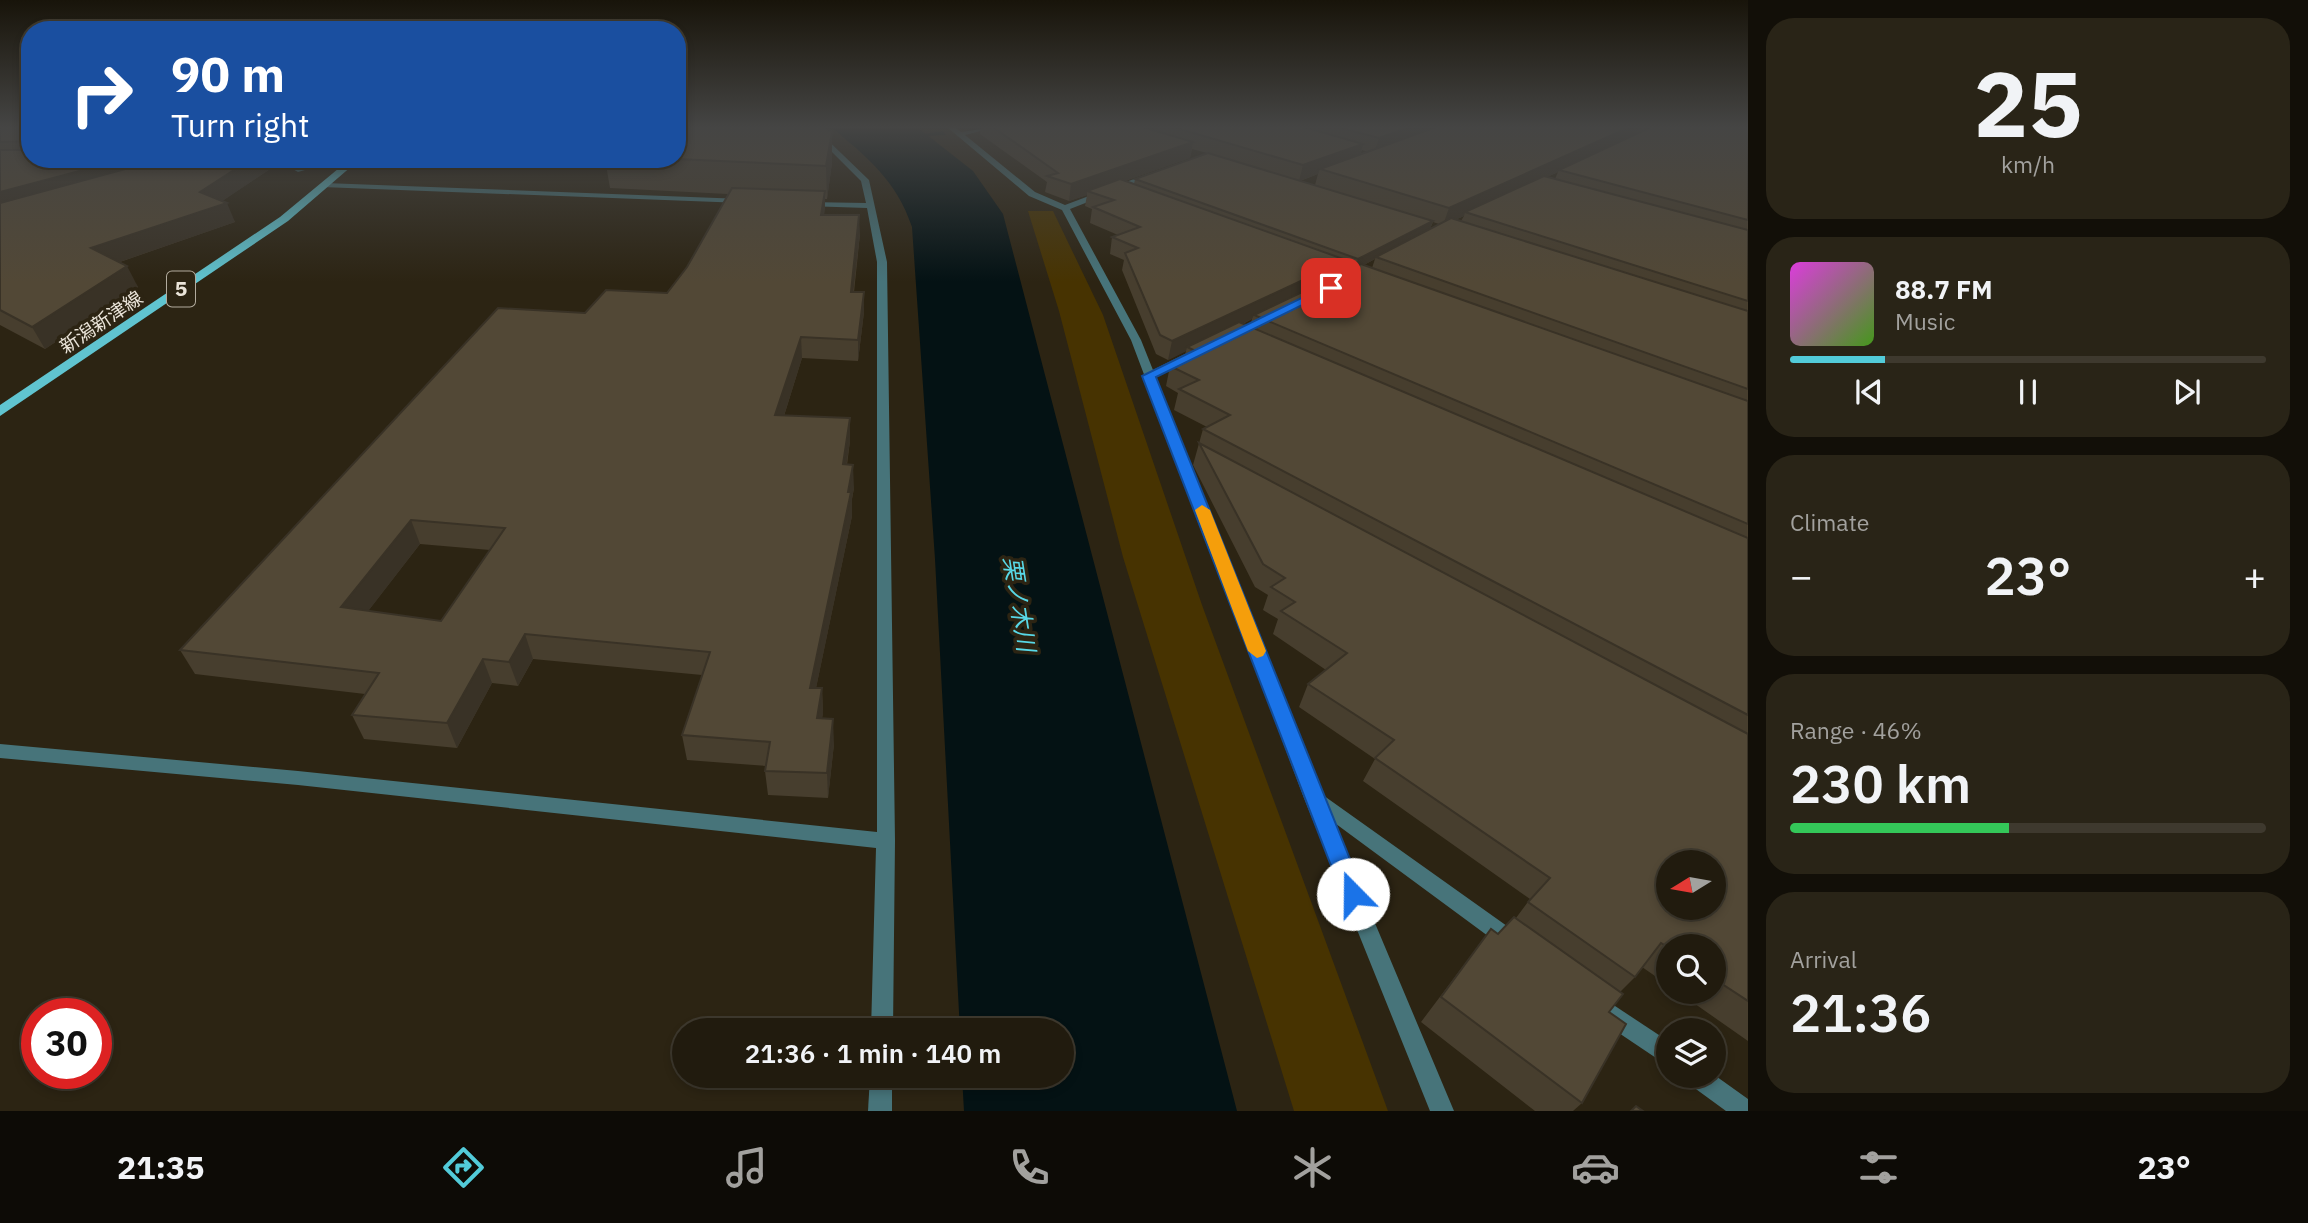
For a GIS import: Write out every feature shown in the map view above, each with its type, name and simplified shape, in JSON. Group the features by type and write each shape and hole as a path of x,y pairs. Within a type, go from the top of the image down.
{"main road":[{"name":"新潟新津線","path":"0,412 284,219 332,179"}],"street":[{"path":"864,179 881,262 886,841 882,1018"},
{"path":"1014,179 1031,194 1065,208 1136,340 1313,798 1442,1111"},
{"path":"1065,208 1143,179"},
{"path":"325,185 758,202"},
{"path":"1116,188 1128,193"},
{"path":"798,203 870,206"},
{"path":"1149,376 1209,347"},
{"path":"1179,449 1203,462"},
{"path":"0,751 298,778 886,841"},
{"path":"1313,798 1535,958"},
{"path":"1601,1007 1656,1046"},
{"path":"880,1111 881,1088"},
{"path":"1713,1088 1745,1111"}],"shaded area":[{"path":"1028,211 1053,211 1103,315 1202,605 1388,1111 1294,1111 1123,557 1059,311"}],"water":[{"name":"栗ノ木川","path":"886,179 978,179 1003,214 1237,1111 964,1111 963,1088 1074,1088 1074,1018 959,1018 935,559 912,227 898,196"}],"building":[{"path":"0,179 50,179 0,192"},
{"path":"89,179 220,179 200,192 227,203 91,248 127,266 32,327 0,310 0,203"},
{"path":"1056,179 1086,179 1071,184"},
{"path":"1120,179 1346,260 1172,341 1160,335 1125,253 1138,248 1112,237 1140,227 1093,207 1114,200 1087,191"},
{"path":"1135,179 1294,179 1433,221 1358,259"},
{"path":"1353,179 1514,179 1449,208"},
{"path":"1538,179 1555,179 1748,230 1748,301 1465,212"},
{"path":"1592,179 1748,179 1748,220"},
{"path":"732,188 825,191 821,215 859,215 851,292 864,292 858,340 801,337 775,415 850,418 843,464 853,465 848,492 851,492 810,688 822,688 817,718 833,719 827,773 765,771 770,742 682,735 710,652 525,634 509,662 483,659 447,723 352,715 379,673 180,650 498,308 585,313 606,290 667,293 687,267","holes":["411,520 505,528 441,621 341,607"]},
{"path":"1451,218 1748,311 1748,389 1376,257"},
{"path":"1361,264 1748,401 1748,524 1254,315"},
{"path":"1239,322 1748,538 1748,715 1203,429 1230,415 1179,389 1199,380 1170,366 1198,352 1187,347"},
{"path":"1199,443 1748,734 1748,1001 1726,987 1726,934 1656,934 1656,950 1635,977 1528,902 1550,878 1375,758 1394,740 1308,684 1347,653 1281,611 1295,602 1271,587 1285,578 1263,564"},
{"path":"1514,917 1623,994 1609,1012 1626,1024 1582,1103 1441,997 1491,929 1498,934"}],"slow traffic":[{"path":"1202,510 1257,651"}],"route":[{"path":"1331,288 1149,376 1353,894"}]}
